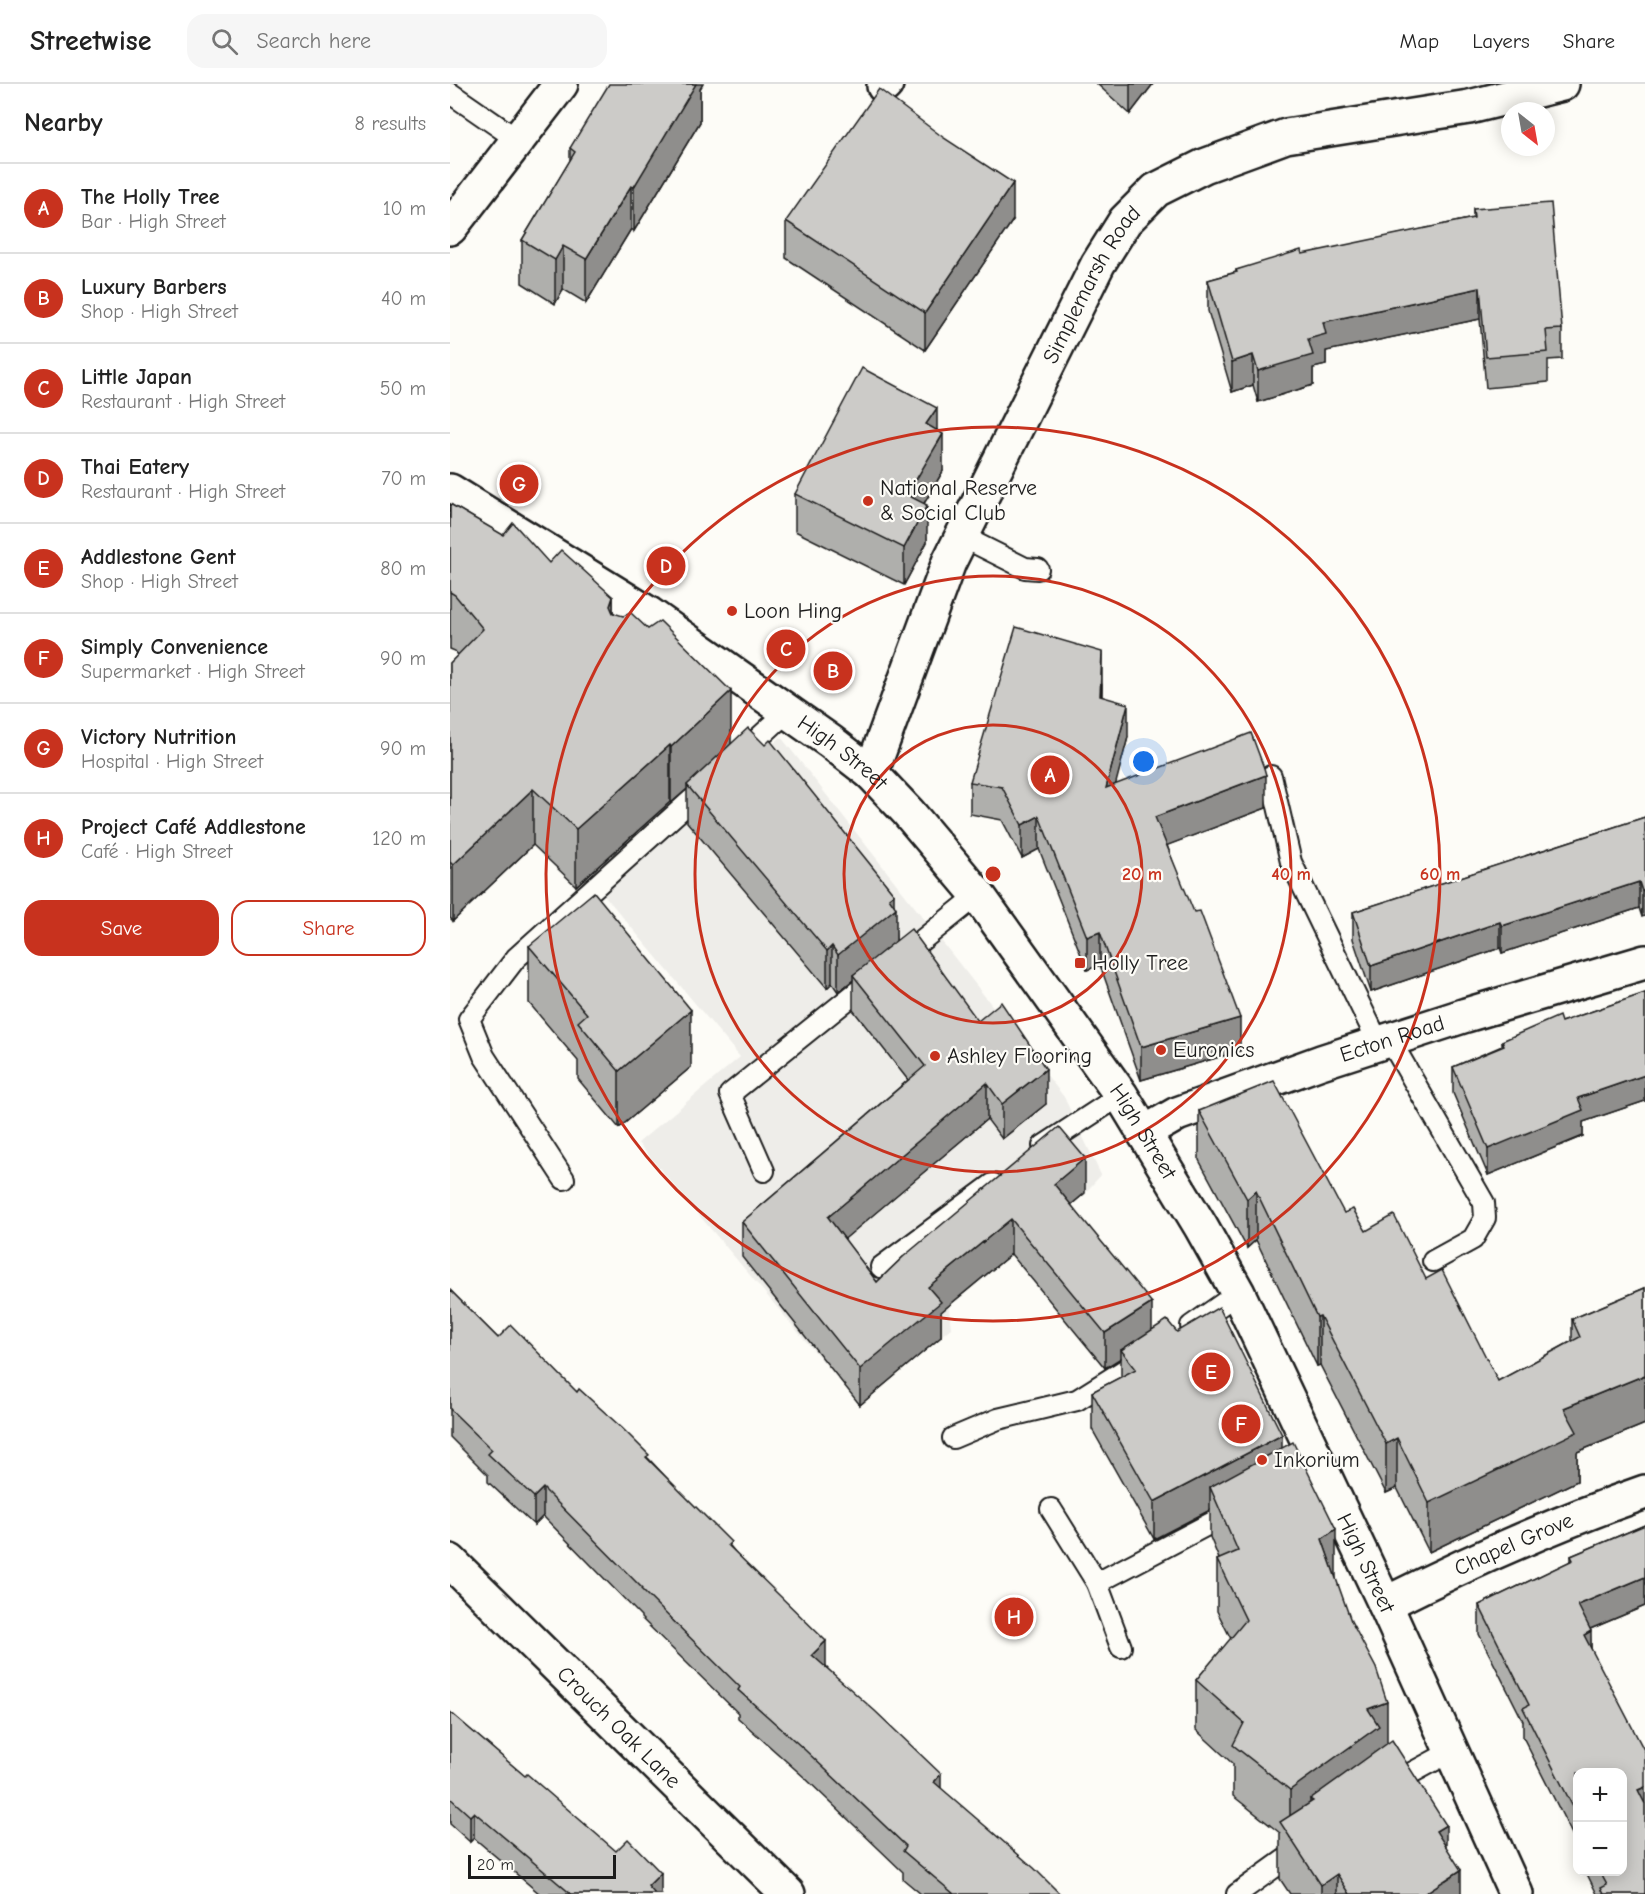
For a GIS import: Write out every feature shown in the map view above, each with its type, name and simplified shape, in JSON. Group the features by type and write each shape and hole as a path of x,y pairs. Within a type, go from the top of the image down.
{"street":[{"path":"450,228 561,84"},
{"name":"Simplemarsh Road","path":"871,773 949,562 961,536 1098,264 1125,221 1156,190 1204,166 1286,136 1469,107 1494,92 1562,84"},
{"name":"High Street","path":"450,491 657,633 788,711 871,773 908,812 978,895 1120,1095 1238,1293 1309,1471 1385,1604 1516,1894"},
{"name":"Ecton Road","path":"1144,1133 1177,1114 1321,1062 1645,962"},
{"name":"Chapel Grove","path":"1385,1604 1453,1570 1645,1492"},
{"name":"Crouch Oak Lane","path":"450,1561 788,1894"}],"lane":[{"path":"450,93 518,140"},
{"path":"961,536 1025,568 1038,569"},
{"path":"564,1179 484,1056 469,1019 516,958 788,711"},
{"path":"1272,776 1291,862 1384,1042 1484,1203 1485,1218 1473,1239 1433,1261"},
{"path":"764,1171 730,1094 978,895"},
{"path":"1025,1160 1120,1095"},
{"path":"881,1268 1006,1174"},
{"path":"1174,1337 1238,1293"},
{"path":"953,1438 998,1419 1077,1400 1156,1350"},
{"path":"1097,1583 1245,1505"},
{"path":"1051,1509 1097,1583 1121,1647"},
{"path":"1376,1794 1452,1751"},
{"path":"1237,1894 1320,1834"}],"shaded area":[{"path":"781,737 1064,1097 1101,1175 1085,1193 948,1300 951,1328 859,1404 638,1143 740,1057 600,890"}],"building":[{"path":"609,84 696,84 634,187 631,186 586,259 563,246 555,260 522,240 575,152 570,148"},
{"path":"879,89 944,138 1013,183 925,313 786,221"},
{"path":"1551,203 1562,329 1546,330 1548,352 1486,357 1480,288 1323,322 1326,334 1308,339 1313,355 1258,371 1253,355 1232,362 1208,280 1301,250 1302,254 1474,218 1473,209"},
{"name":"National Reserve & Social Club","path":"862,368 937,408 926,424 943,434 907,495 927,505 904,548 795,494"},
{"path":"450,504 503,535 513,523 549,563 561,550 613,597 610,606 613,613 623,616 631,613 648,629 660,621 731,691 671,747 670,745 576,829 533,789 453,865 450,862 450,663 483,629 450,592"},
{"path":"1016,627 1102,652 1100,696 1128,704 1106,788 1251,733 1266,775 1155,817 1194,912 1200,911 1240,1018 1141,1047 1100,932 1087,937 1039,816 1022,825 1002,787 970,782"},
{"path":"748,728 765,745 770,740 894,894 889,898 896,908 838,955 832,946 827,951 687,785"},
{"path":"1645,817 1645,890 1642,891 1639,882 1502,926 1500,922 1371,966 1353,912"},
{"path":"594,892 691,1010 619,1071 578,1022 587,1014 529,946"},
{"path":"911,929 978,1021 1001,1002 1046,1069 1002,1104 987,1083 828,1217 877,1282 903,1257 1059,1127 1085,1158 1054,1184 1152,1303 1105,1333 1011,1219 928,1287 941,1302 860,1369 742,1222 925,1066 853,975"},
{"path":"1645,993 1645,1075 1578,1098 1583,1110 1488,1149 1453,1067 1504,1046 1502,1041 1559,1016 1561,1022"},
{"path":"1274,1081 1344,1213 1353,1209 1366,1231 1394,1215 1426,1279 1442,1270 1498,1381 1580,1337 1572,1319 1645,1288 1645,1375 1564,1408 1577,1432 1429,1503 1397,1438 1386,1444 1320,1316 1317,1317 1256,1191 1247,1199 1199,1111"},
{"path":"450,1290 498,1338 511,1325 577,1392 579,1389 622,1428 649,1455 646,1457 731,1542 728,1545 826,1641 812,1655 941,1774 934,1782 1034,1868 1060,1894 954,1894 903,1851 906,1846 738,1690 740,1687 543,1488 534,1497 488,1454 492,1450 450,1409"},
{"path":"1219,1307 1282,1435 1154,1502 1092,1392 1136,1369 1121,1350 1167,1320 1177,1332"},
{"path":"1293,1442 1336,1529 1322,1539 1351,1621 1376,1668 1387,1702 1368,1709 1379,1726 1290,1790 1233,1745 1244,1723 1196,1680 1246,1620 1217,1560 1238,1551 1210,1487"},
{"path":"1645,1525 1645,1577 1578,1605 1591,1631 1584,1635 1645,1752 1645,1787 1638,1790 1645,1804 1645,1894 1604,1894 1601,1888 1607,1885 1602,1876 1627,1876 1627,1768 1573,1768 1573,1807 1523,1708 1529,1705 1479,1605 1573,1560 1571,1556"},
{"path":"450,1712 525,1776 527,1774 616,1851 628,1839 661,1873 648,1886 655,1894 571,1894 474,1812 470,1816 450,1798"},
{"path":"1392,1740 1446,1825 1436,1831 1461,1870 1424,1894 1350,1894 1337,1874 1321,1885 1280,1822 1313,1801 1310,1799"}],"place":[{"name":"Victory Nutrition","path":"519,484"},
{"name":"National Reserve & Social Club","path":"868,501"},
{"name":"Thai Eatery","path":"666,566"},
{"name":"Loon Hing","path":"732,611"},
{"name":"Little Japan","path":"786,649"},
{"name":"Luxury Barbers","path":"833,671"},
{"name":"The Holly Tree","path":"1050,775"},
{"name":"Holly Tree","path":"1080,963"},
{"name":"Euronics","path":"1161,1050"},
{"name":"Ashley Flooring","path":"935,1056"},
{"name":"Addlestone Gent","path":"1211,1372"},
{"name":"Simply Convenience","path":"1241,1424"},
{"name":"Inkorium","path":"1262,1460"},
{"name":"Project Café Addlestone","path":"1014,1617"}]}
